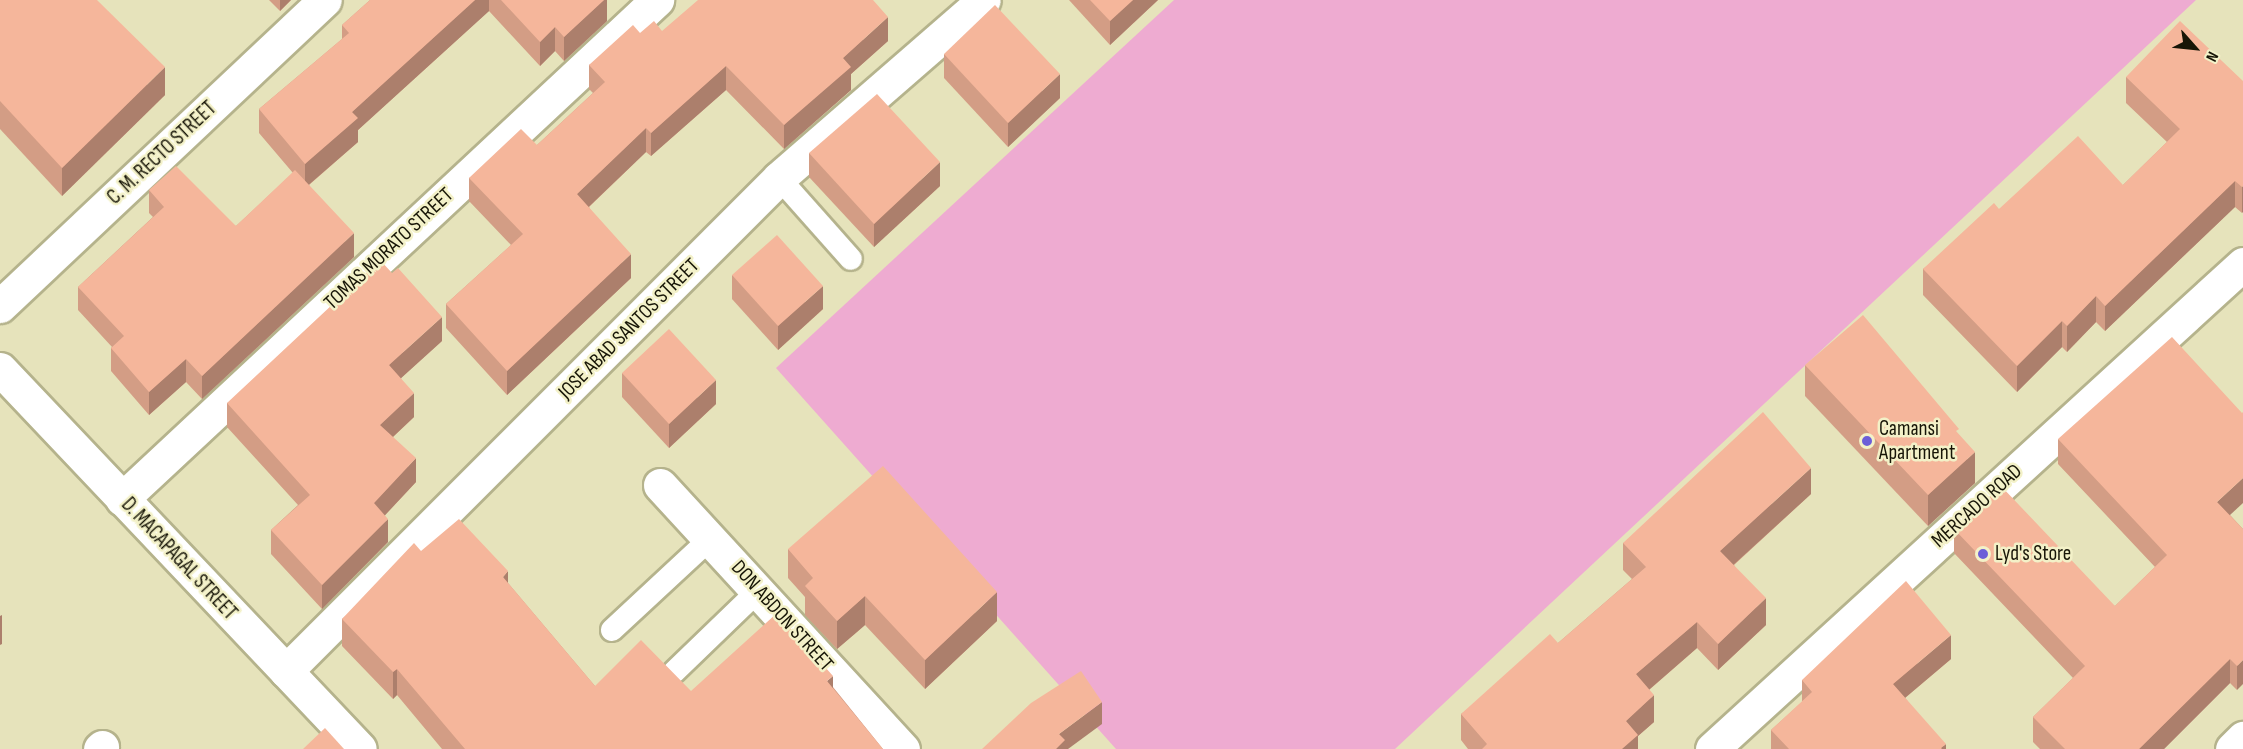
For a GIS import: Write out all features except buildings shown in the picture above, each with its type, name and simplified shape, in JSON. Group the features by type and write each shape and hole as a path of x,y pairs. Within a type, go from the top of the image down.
{"street":[{"name":"C. M. RECTO STREET","path":"0,306 325,0"},
{"name":"TOMAS MORATO STREET","path":"122,499 657,0"},
{"name":"JOSE ABAD SANTOS STREET","path":"286,671 779,178 984,0"},
{"name":"MERCADO ROAD","path":"1712,749 2243,264"},
{"name":"D. MACAPAGAL STREET","path":"0,369 360,749"},
{"name":"DON ABDON STREET","path":"660,485 903,749"},
{"path":"2232,749 2243,738"}],"lane":[{"path":"779,178 851,259"},
{"path":"612,630 711,538"},
{"path":"674,672 758,591"}],"shaded area":[{"path":"1174,0 2196,0 1395,749 1116,749 776,368"}],"place":[{"name":"Camansi Apartment","path":"1867,441"},
{"name":"Lyd's Store","path":"1983,554"}]}
